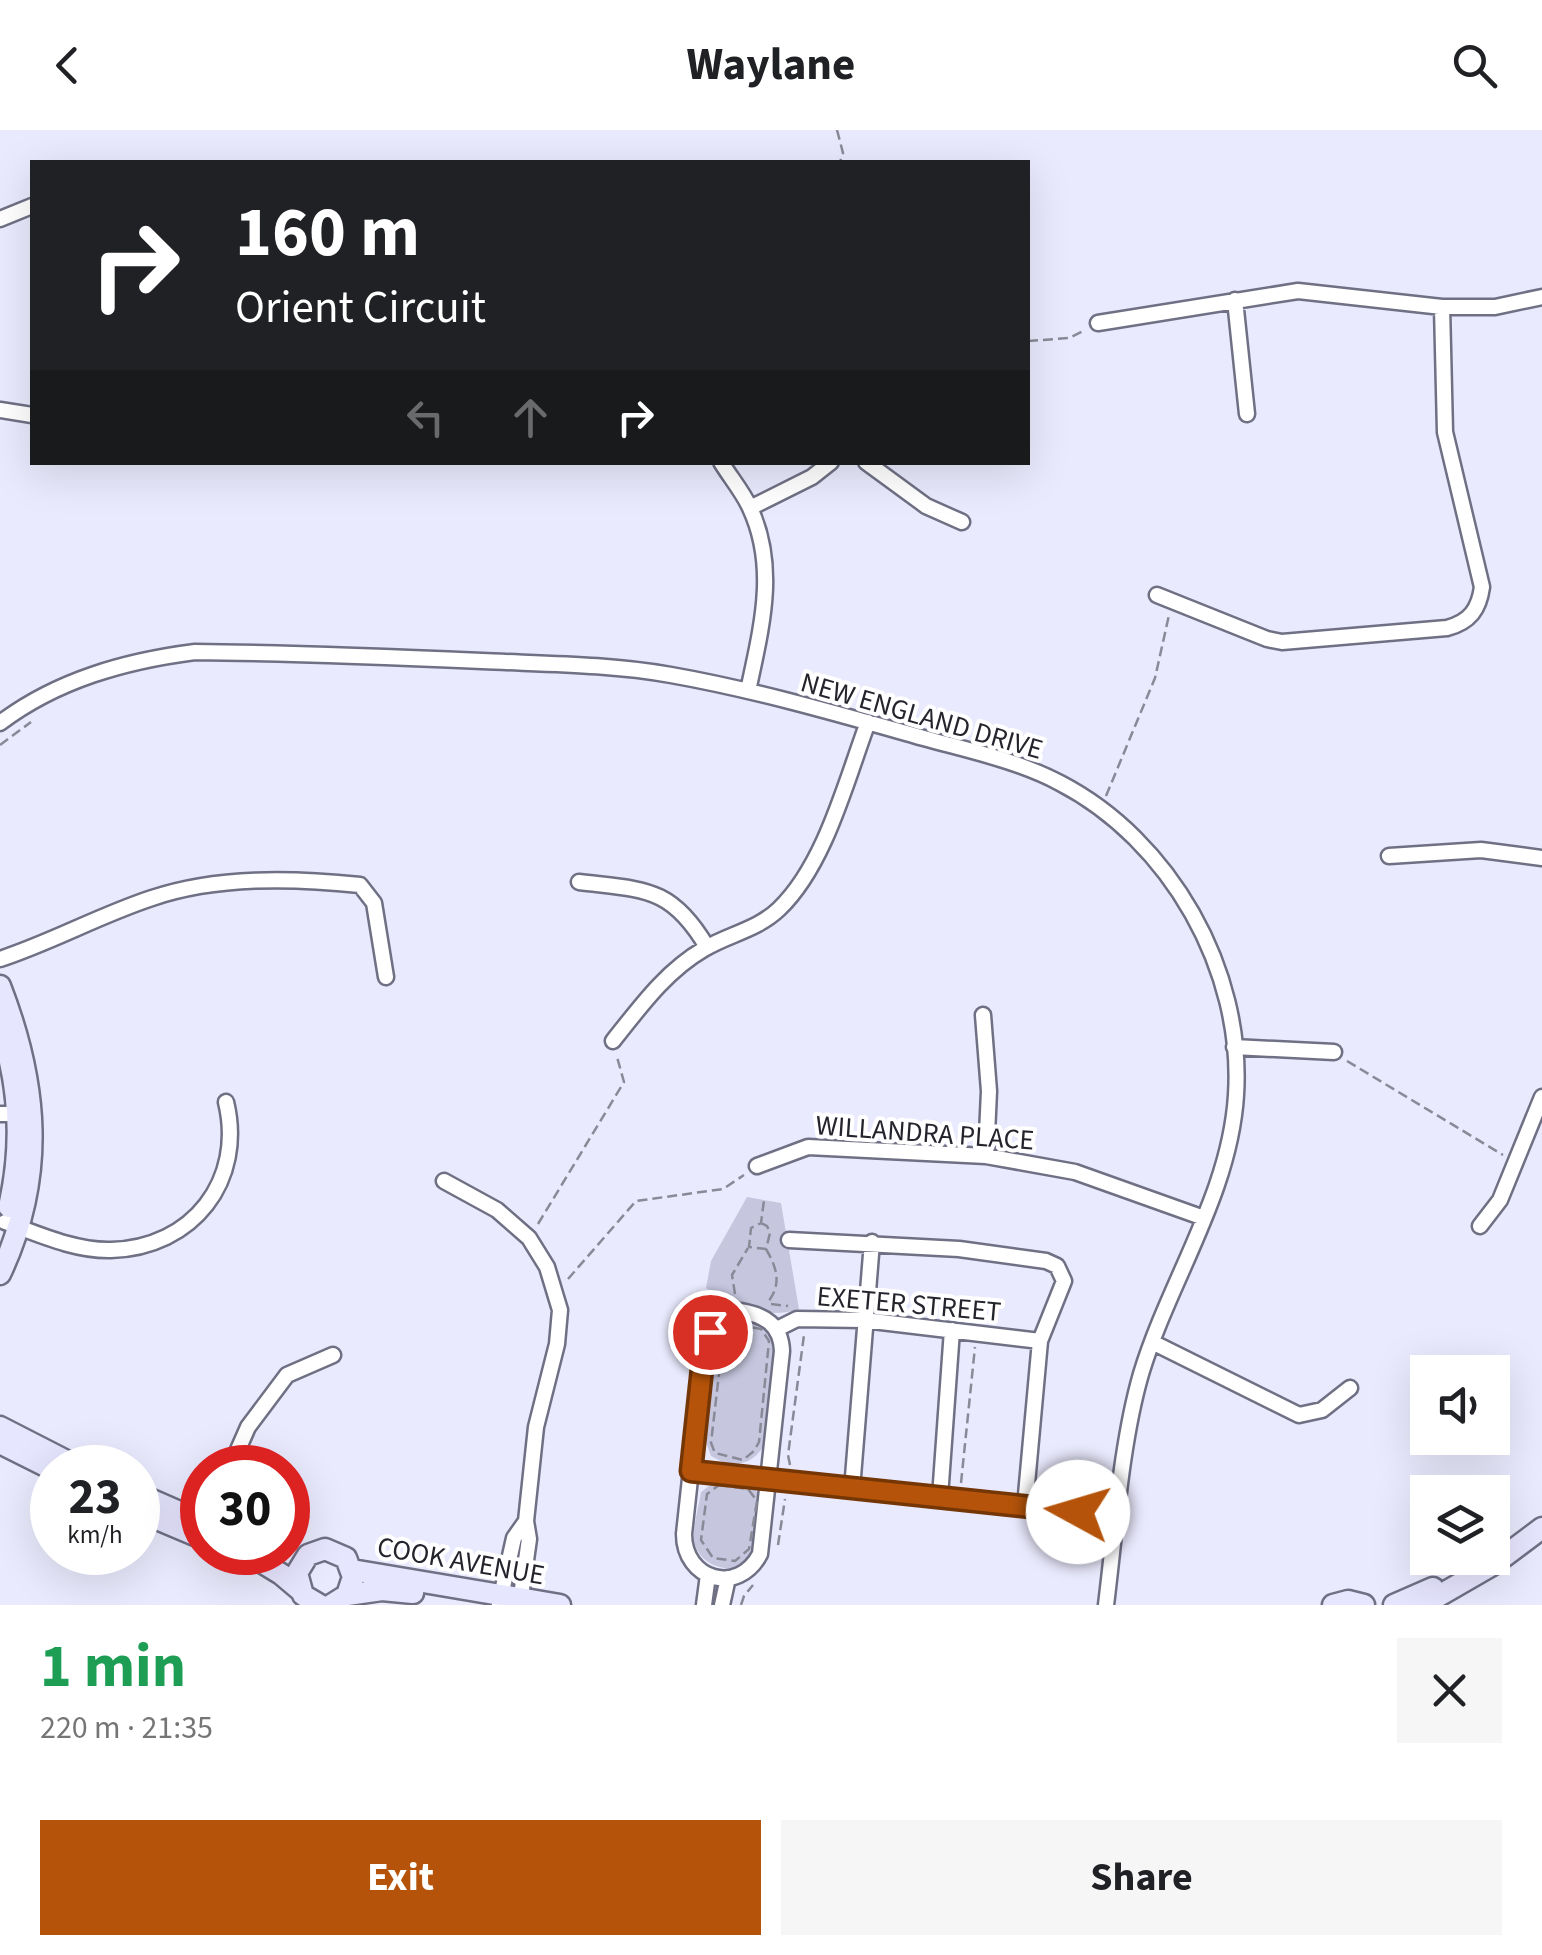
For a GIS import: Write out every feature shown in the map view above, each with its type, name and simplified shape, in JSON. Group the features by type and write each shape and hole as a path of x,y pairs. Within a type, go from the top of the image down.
{"street":[{"path":"0,219 30,207"},
{"path":"1098,324 1298,291 1442,306 1495,307 1542,297"},
{"path":"1234,300 1246,414"},
{"path":"1164,597 1282,642 1447,628 1472,614 1482,586 1444,432 1442,306"},
{"path":"0,410 30,416"},
{"path":"723,465 750,508 762,546 766,590 748,690"},
{"path":"750,508 826,465"},
{"path":"870,465 926,506 962,522"},
{"name":"NEW ENGLAND DRIVE","path":"0,724 46,694 100,671 145,658 195,652 590,666 667,674 748,690 868,722 1058,782 1101,808 1137,839 1165,871 1209,946 1234,1047 1236,1092 1231,1132 1204,1218 1152,1342 1135,1400 1106,1605"},
{"path":"613,1042 664,980 707,947 753,928 788,900 820,847 868,722"},
{"path":"1389,856 1481,850 1542,858"},
{"path":"0,959 154,897 236,882 317,880 360,885 374,902 386,977"},
{"path":"579,882 641,891 670,900 687,916 707,947"},
{"path":"0,986 23,1052 16,1114"},
{"path":"983,1015 989,1091 986,1156"},
{"path":"0,1026 14,1077 16,1114 31,1154 8,1229 0,1274"},
{"path":"1234,1047 1334,1052"},
{"path":"1480,1226 1500,1200 1542,1097"},
{"path":"8,1229 82,1248 109,1250 158,1241 183,1227 208,1204 230,1160 232,1128 226,1102"},
{"name":"WILLANDRA PLACE","path":"757,1166 808,1147 986,1156 1076,1172 1204,1218"},
{"path":"444,1182 497,1210 529,1238 547,1267 560,1310 536,1427 526,1521 514,1538 514,1602"},
{"path":"790,1240 959,1249 1052,1262 1061,1270 1064,1287 1040,1340 1025,1506"},
{"path":"852,1489 872,1242"},
{"path":"740,1311 764,1317 777,1330 782,1352 760,1554 747,1571 728,1578 708,1575 691,1563 685,1549 704,1350 713,1326 724,1316 740,1311"},
{"name":"EXETER STREET","path":"777,1330 790,1321 807,1319 864,1320 1040,1340"},
{"path":"940,1490 952,1330"},
{"path":"1152,1342 1299,1415 1322,1410 1350,1388"},
{"path":"240,1445 248,1427 287,1375 332,1356"},
{"path":"0,1426 36,1445"},
{"path":"0,1443 30,1458"},
{"path":"691,1471 852,1489 940,1490 1025,1506 1118,1516"},
{"path":"1510,1539 1542,1516"},
{"path":"1423,1605 1494,1564 1542,1528"},
{"path":"310,1550 339,1552 352,1570 353,1583 322,1600"},
{"path":"316,1550 298,1568 322,1600"},
{"name":"COOK AVENUE","path":"352,1570 514,1602"},
{"path":"283,1575 322,1600"},
{"path":"704,1605 708,1575"},
{"path":"1394,1605 1407,1602 1454,1575"},
{"path":"722,1605 728,1578"},
{"name":"COOK AVENUE","path":"322,1600 400,1590 560,1605"},
{"path":"1333,1605 1348,1601 1364,1605"}],"path":[{"path":"837,130 843,153 841,160"},
{"path":"1030,341 1069,338 1098,324"},
{"path":"1101,808 1155,678 1164,597"},
{"path":"0,745 37,718"},
{"path":"529,1238 624,1082 613,1042"},
{"path":"1334,1052 1517,1164"},
{"path":"554,1289 564,1283 636,1201 722,1189 757,1166"},
{"path":"761,1223 764,1200"},
{"path":"738,1299 732,1275 749,1247 751,1228 761,1223"},
{"path":"761,1223 770,1233 766,1249 776,1266 777,1280 773,1296 763,1303"},
{"path":"749,1247 766,1249"},
{"path":"791,1466 788,1454 807,1319"},
{"path":"738,1325 761,1329 769,1341 758,1442 743,1460 715,1453 711,1443 723,1339 738,1325"},
{"path":"940,1490 961,1484 977,1333"},
{"path":"718,1485 748,1489 756,1501 745,1554 735,1561 708,1554 701,1540 706,1494 718,1485"}],"shaded area":[{"path":"747,1197 781,1203 799,1309 763,1312 706,1288 711,1261"},
{"path":"741,1319 765,1324 776,1341 765,1443 755,1457 734,1464 711,1456 705,1439 718,1339 728,1323"},
{"path":"718,1479 751,1484 762,1499 756,1548 738,1567 719,1567 696,1549 695,1521 701,1492"}],"route":[{"path":"710,1332 704,1350 691,1471 1078,1512"}]}
